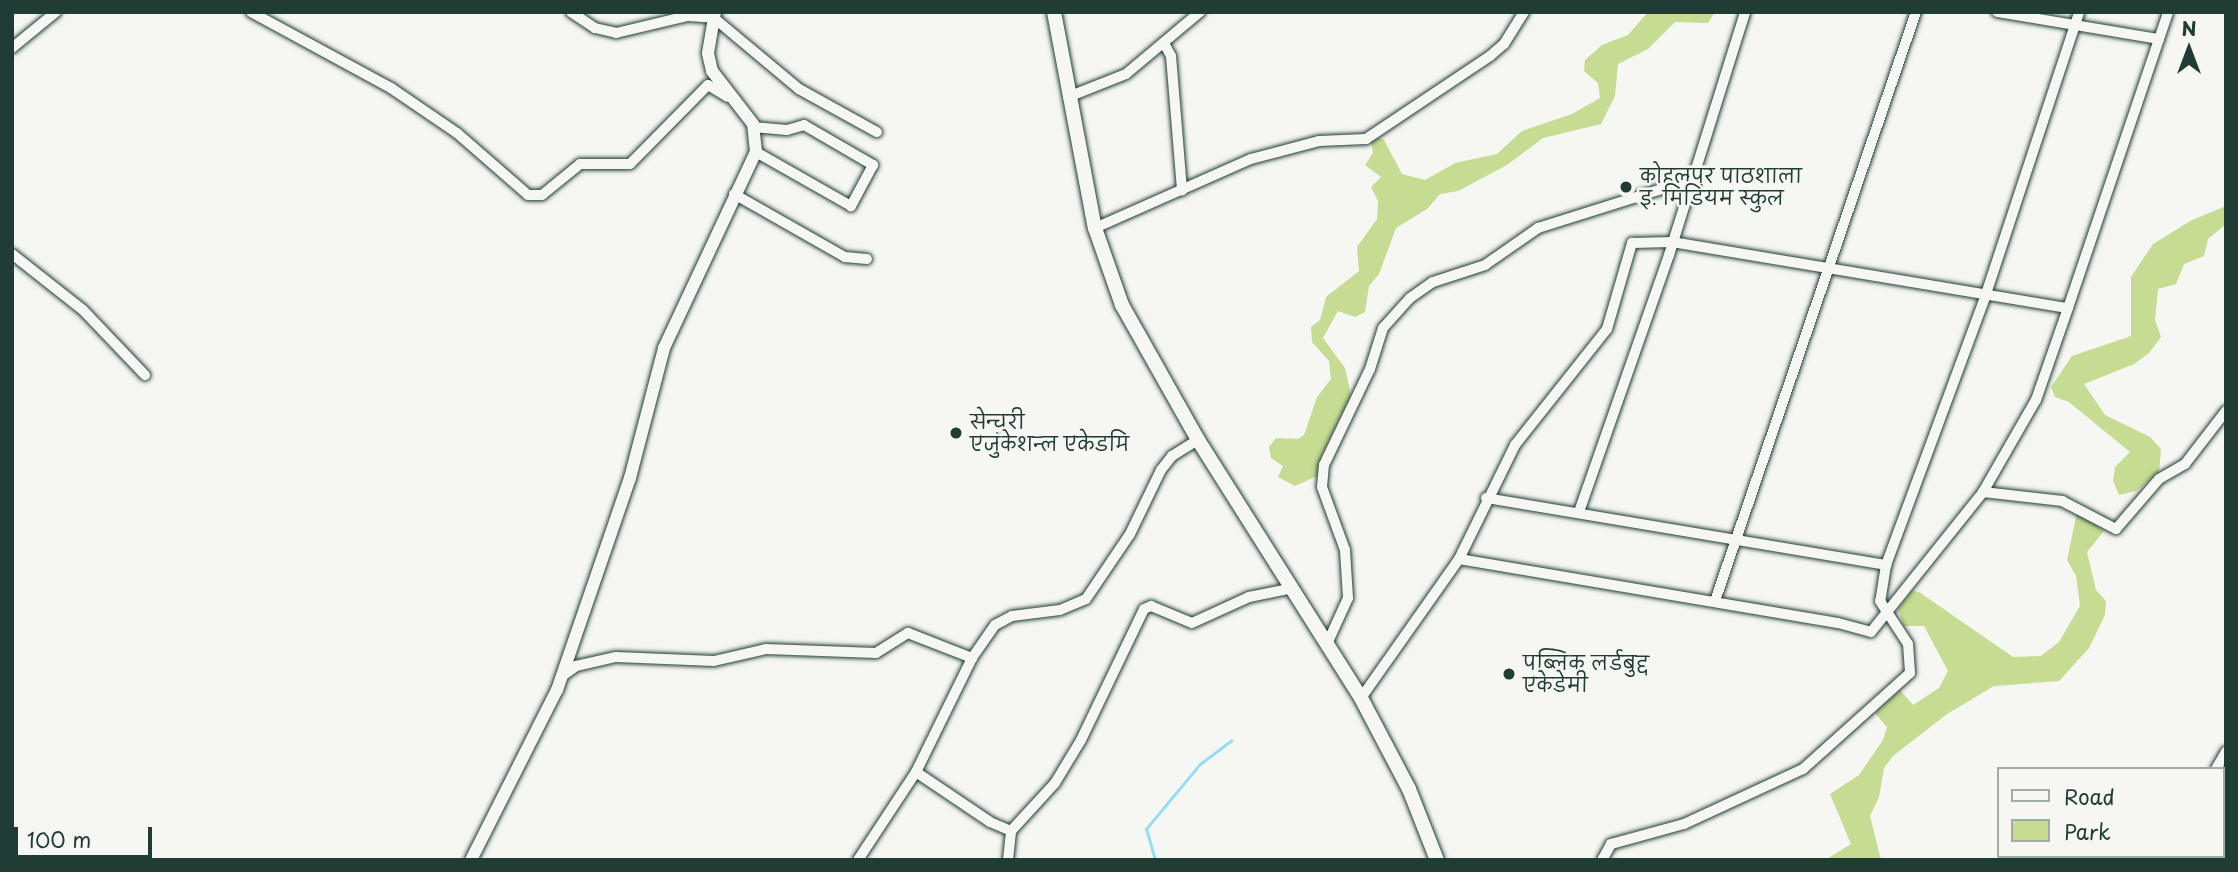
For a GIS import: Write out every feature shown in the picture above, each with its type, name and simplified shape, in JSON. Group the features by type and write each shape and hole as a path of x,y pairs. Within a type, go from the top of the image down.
{"main road":[{"path":"1054,12 1095,229 1122,305 1198,440 1289,589 1361,698 1409,789 1437,860"}],"street":[{"path":"12,48 56,12"},
{"path":"251,12 391,88 457,133 528,195 542,195 580,164 630,164 708,85 728,97"},
{"path":"571,12 595,28 616,33 688,16 714,15 799,89 877,132"},
{"path":"1068,97 1126,75 1200,12"},
{"path":"1095,229 1251,159 1319,141 1366,139 1490,56 1504,44 1524,12"},
{"path":"1579,512 1672,242 1745,12"},
{"path":"1715,601 1916,12"},
{"path":"1997,12 2159,39"},
{"path":"1602,860 1611,844 1694,821 1803,769 1910,673 1908,644 1886,617 1879,584 1986,293 2079,12"},
{"path":"1459,559 1838,623 1867,633 1886,617 1983,492 2036,400 2168,12"},
{"path":"471,860 561,677 630,478 651,382 676,317 755,152 753,127 728,97 712,71 708,53 714,15"},
{"path":"1164,43 1171,56 1182,191"},
{"path":"753,127 788,130 804,125 873,165 851,206 755,152"},
{"path":"1327,644 1348,597 1340,529 1322,487 1324,465 1370,369 1383,328 1410,298 1433,282 1485,265 1538,228 1690,180"},
{"path":"734,194 845,257 867,259"},
{"path":"1361,698 1459,559 1486,498 1515,445 1607,329 1632,243 1672,242 2068,308"},
{"path":"12,254 83,310 145,375"},
{"path":"1983,492 2062,501 2116,528 2159,479 2185,464 2226,411"},
{"path":"858,860 916,772 972,658 995,625 1012,616 1060,610 1086,599 1113,563 1161,470 1172,456 1198,440"},
{"path":"1486,498 1735,537 1886,565"},
{"path":"1008,860 1011,831 1039,804 1075,751 1144,608 1151,606 1192,623 1249,597 1289,589"},
{"path":"561,677 576,666 615,657 714,661 766,649 876,653 908,633 972,658"},
{"path":"916,772 990,822 1011,831"}],"green space":[{"path":"1648,12 1715,12 1708,23 1675,22 1648,49 1618,64 1615,96 1601,124 1543,138 1507,165 1458,191 1440,194 1427,209 1396,228 1379,274 1369,286 1365,312 1355,317 1338,311 1323,338 1345,368 1351,395 1322,454 1317,476 1295,486 1278,477 1283,466 1271,458 1269,447 1276,438 1298,439 1304,435 1317,397 1331,379 1329,361 1312,342 1311,327 1320,320 1326,297 1359,271 1357,247 1377,219 1378,201 1371,187 1381,177 1365,165 1373,153 1371,142 1377,137 1384,140 1402,174 1425,180 1455,163 1497,154 1522,131 1572,114 1600,98 1598,83 1584,71 1585,60 1602,45 1628,35"},
{"path":"2226,206 2226,224 2208,239 2204,256 2184,264 2176,284 2158,289 2155,320 2161,337 2149,353 2134,364 2084,384 2105,415 2150,437 2161,449 2159,472 2136,491 2119,495 2113,481 2115,467 2130,452 2069,402 2055,397 2051,387 2072,356 2131,336 2131,277 2153,244 2192,220"},
{"path":"2077,512 2104,531 2087,552 2096,590 2106,601 2105,615 2089,648 2059,681 1994,686 1947,714 1893,756 1884,768 1879,797 1870,816 1881,860 1825,860 1851,844 1830,794 1859,775 1883,740 1887,727 1875,713 1900,690 1913,705 1939,688 1948,671 1924,626 1904,626 1898,609 1912,591 1919,592 2013,657 2041,656 2059,642 2080,606 2076,576 2067,560"}],"waterway":[{"path":"1155,860 1146,829 1200,764 1231,741"}],"place":[{"name":"कोहलपुर पाठशाला इ. मिडियम स्कुल","path":"1626,187"},
{"name":"सेन्चुरी एजुकेशन्ल एकेडमि","path":"956,433"},
{"name":"पब्लिक लर्डबुद्द एकेडेमी","path":"1509,674"}]}
